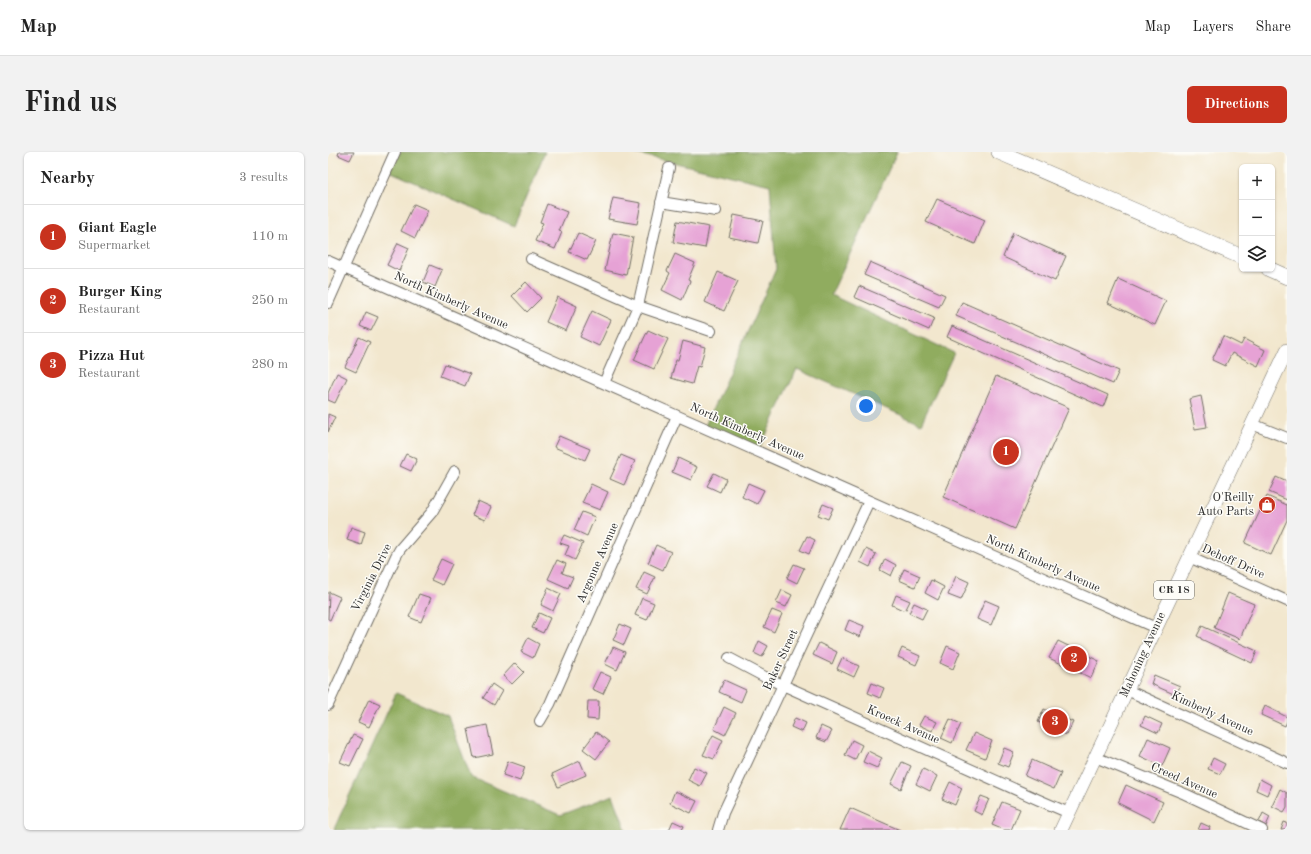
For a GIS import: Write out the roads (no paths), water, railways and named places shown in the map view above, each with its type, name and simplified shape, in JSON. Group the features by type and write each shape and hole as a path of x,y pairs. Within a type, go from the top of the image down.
{"highway":[{"path":"999,152 1239,256"},
{"path":"1275,272 1287,277"}],"main road":[{"name":"Mahoning Avenue","path":"1061,830 1287,350"}],"street":[{"path":"328,303 395,152"},
{"path":"604,383 638,306 669,168"},
{"path":"661,202 716,211"},
{"path":"531,259 638,306 711,331"},
{"name":"North Kimberly Avenue","path":"328,261 1156,628"},
{"name":"Argonne Avenue","path":"540,721 550,704 677,416"},
{"path":"1252,424 1287,438"},
{"name":"Virginia Drive","path":"328,705 396,556 400,549 432,512 455,471"},
{"name":"Baker Street","path":"718,830 723,813 869,501"},
{"name":"Dehoff Drive","path":"1189,557 1287,601"},
{"name":"Kroeck Avenue","path":"729,658 765,677 1069,813"},
{"name":"Kimberly Avenue","path":"1127,690 1287,763"},
{"name":"Creed Avenue","path":"1095,757 1184,794 1262,830"}],"place":[{"name":"Giant Eagle","path":"1006,452"},
{"name":"O'Reilly Auto Parts","path":"1267,505"},
{"name":"Burger King","path":"1074,659"},
{"name":"Pizza Hut","path":"1055,722"}]}
